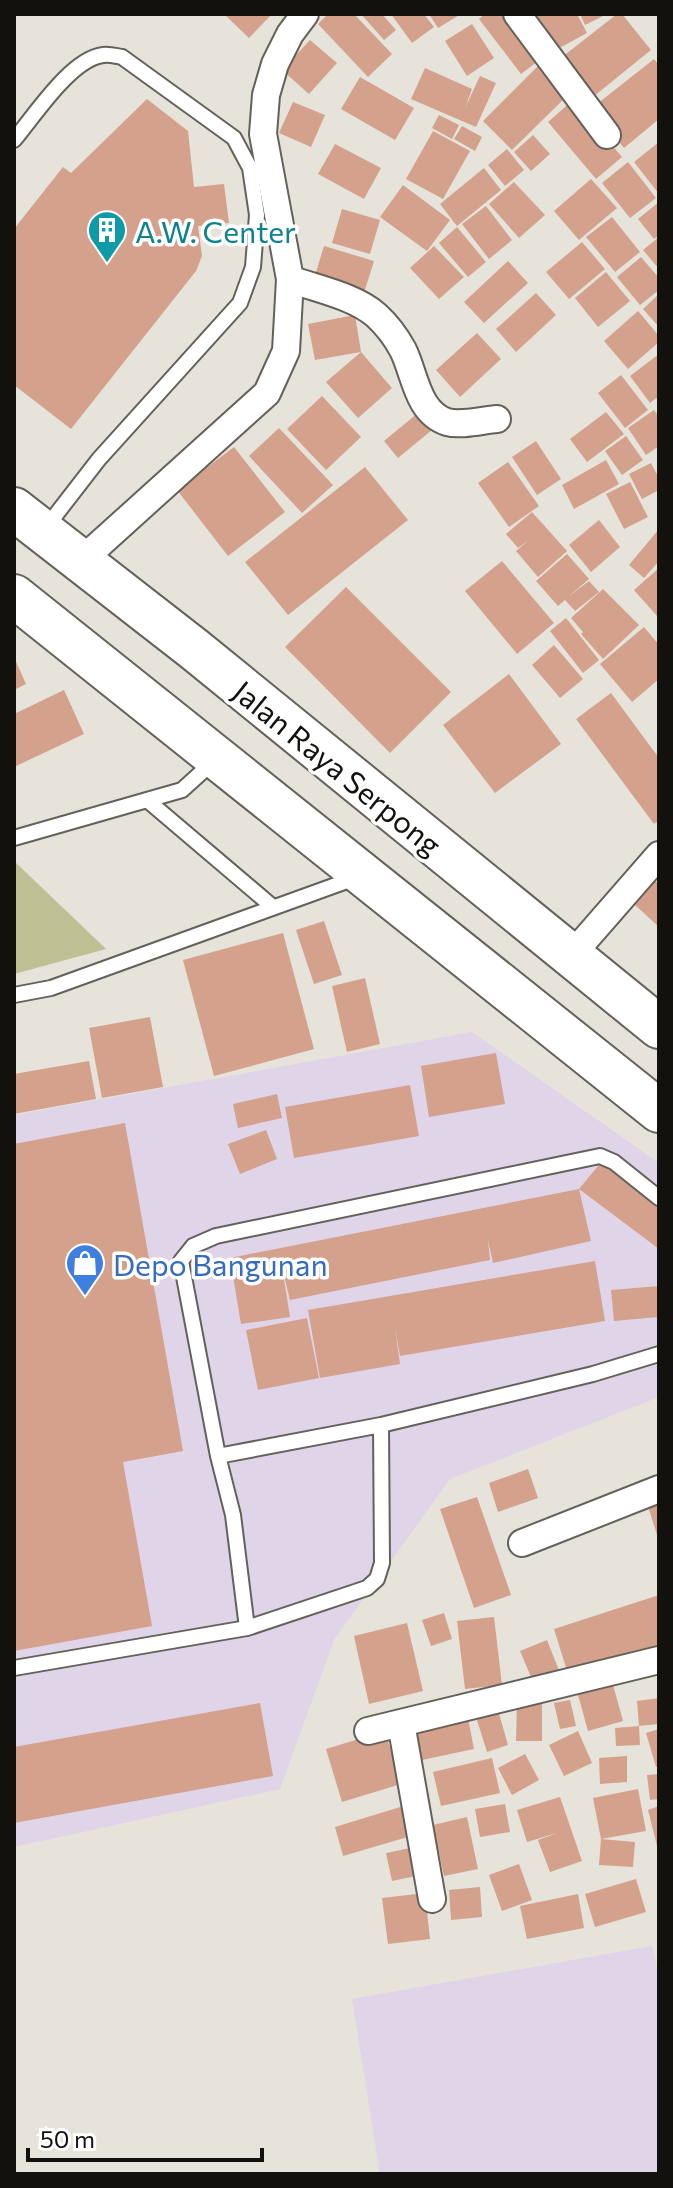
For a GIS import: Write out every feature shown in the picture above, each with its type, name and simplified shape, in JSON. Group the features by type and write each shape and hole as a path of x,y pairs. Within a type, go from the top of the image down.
{"main road":[{"name":"Jalan Raya Serpong","path":"28,520 82,560 659,1027"},
{"path":"14,596 659,1111"}],"street":[{"path":"82,560 267,393 286,351 290,279 263,134 266,95 275,64 290,34 305,14"},
{"path":"517,14 607,135"},
{"path":"290,279 359,304 374,313 387,326 403,351 422,399 434,414 449,423 497,419"},
{"path":"570,957 659,855"},
{"path":"522,1543 659,1489"},
{"path":"368,1731 659,1660"},
{"path":"401,1723 432,1899"}],"lane":[{"path":"14,140 73,70 104,55 122,57 234,138 250,168 257,215 253,267 240,303 99,459 28,520"},
{"path":"14,838 182,790 217,758"},
{"path":"147,800 273,907"},
{"path":"14,995 51,988 364,875"},
{"path":"247,1628 233,1515 218,1456 181,1261 193,1246 216,1236 600,1156 614,1162 659,1198"},
{"path":"218,1456 381,1425 593,1374 659,1354"},
{"path":"14,1668 247,1628 367,1588 377,1579 382,1563 381,1425"}],"shaded area":[{"path":"472,1032 659,1163 659,1397 450,1479 334,1640 280,1789 14,1847 14,1115"},
{"path":"652,1946 659,1977 659,2174 380,2174 352,1999"}],"green space":[{"path":"14,861 106,949 14,974"}],"building":[{"path":"224,14 272,14 249,38"},
{"path":"328,14 354,14 392,54 368,77 318,24"},
{"path":"361,14 382,14 396,30 384,40"},
{"path":"391,14 424,14 434,27 412,43"},
{"path":"429,14 461,14 438,28"},
{"path":"485,14 508,14 542,58 521,74 479,19"},
{"path":"531,14 577,14 587,33 552,52"},
{"path":"580,14 607,14 585,25"},
{"path":"617,14 622,14 651,50 588,101 557,61"},
{"path":"472,24 494,58 467,76 445,41"},
{"path":"310,40 337,63 309,94 282,70"},
{"path":"654,59 659,65 659,119 624,148 592,108"},
{"path":"540,64 570,93 512,150 483,121"},
{"path":"425,68 472,89 465,108 480,76 496,83 476,127 411,99"},
{"path":"360,77 414,108 395,140 341,109"},
{"name":"A.W. Center","path":"147,99 188,131 194,187 224,184 229,223 198,226 202,256 196,271 71,429 14,385 14,229 63,167 71,173"},
{"path":"573,100 622,157 596,179 548,122"},
{"path":"293,102 325,115 311,147 279,133"},
{"path":"439,115 459,125 452,139 432,128"},
{"path":"462,126 482,137 475,151 454,139"},
{"path":"433,131 470,151 443,199 406,179"},
{"path":"533,135 550,154 531,171 514,152"},
{"path":"659,142 659,194 634,162"},
{"path":"335,144 381,168 364,199 318,174"},
{"path":"507,149 524,170 505,186 488,165"},
{"path":"628,162 656,198 630,218 602,183"},
{"path":"484,168 501,190 457,226 440,204"},
{"path":"591,179 617,208 579,240 554,211"},
{"path":"514,182 545,215 519,238 489,204"},
{"path":"403,185 450,220 427,251 380,217"},
{"path":"659,202 659,235 654,239 638,219"},
{"path":"486,206 512,240 489,259 462,224"},
{"path":"342,209 380,220 370,254 332,243"},
{"path":"612,217 640,252 615,272 586,237"},
{"path":"457,227 486,262 468,277 439,243"},
{"path":"659,237 659,269 643,250"},
{"path":"582,242 605,269 569,299 546,272"},
{"path":"324,246 374,261 363,296 313,282"},
{"path":"434,246 464,277 439,299 410,268"},
{"path":"641,257 659,278 659,290 640,305 617,277"},
{"path":"508,261 528,283 484,323 464,302"},
{"path":"606,272 630,301 598,327 575,298"},
{"path":"536,293 556,315 516,352 496,329"},
{"path":"659,294 659,327 643,309"},
{"path":"638,311 659,336 659,342 628,369 604,341"},
{"path":"355,315 361,352 315,360 308,324"},
{"path":"477,333 501,359 460,397 436,370"},
{"path":"361,352 392,388 358,418 326,382"},
{"path":"659,354 659,396 650,403 630,376"},
{"path":"621,375 648,410 625,428 598,393"},
{"path":"322,396 361,437 326,470 287,429"},
{"path":"424,408 438,425 398,458 384,441"},
{"path":"654,410 659,417 659,446 646,455 628,428"},
{"path":"606,412 624,434 587,462 570,439"},
{"path":"279,428 333,485 302,513 249,456"},
{"path":"626,436 643,460 622,475 605,451"},
{"path":"536,441 561,479 537,495 512,457"},
{"path":"234,447 285,512 228,556 177,490"},
{"path":"606,460 619,484 574,509 562,485"},
{"path":"508,462 539,506 509,527 478,483"},
{"path":"651,463 659,478 659,490 642,499 629,474"},
{"path":"365,467 408,520 288,615 245,562"},
{"path":"630,482 648,517 624,529 606,494"},
{"path":"532,512 567,551 538,577 516,551 529,540 518,548 506,534"},
{"path":"599,520 620,547 591,572 569,545"},
{"path":"659,529 659,561 644,578 629,565"},
{"path":"567,554 589,579 568,597 589,581 599,592 575,611 565,600 558,606 536,581"},
{"path":"502,561 554,623 517,654 465,591"},
{"path":"659,568 659,614 657,616 634,590"},
{"path":"346,587 451,692 390,753 285,647"},
{"path":"603,589 639,625 603,659 571,618"},
{"path":"566,618 599,660 583,673 550,631"},
{"path":"644,627 659,645 659,679 632,702 600,664"},
{"path":"554,645 583,679 560,698 532,665"},
{"path":"14,657 26,684 14,690"},
{"path":"509,674 561,744 495,793 443,725"},
{"path":"64,690 84,734 14,767 14,714"},
{"path":"611,693 659,758 659,820 654,824 576,719"},
{"path":"654,880 659,884 659,927 633,903"},
{"path":"324,921 342,975 314,984 296,930"},
{"path":"283,933 314,1049 214,1076 183,960"},
{"path":"365,978 380,1044 347,1052 332,986"},
{"path":"150,1017 163,1087 102,1098 89,1028"},
{"path":"496,1053 505,1104 429,1117 421,1066"},
{"path":"89,1061 96,1099 14,1114 14,1074"},
{"path":"410,1085 419,1136 294,1158 285,1107"},
{"path":"277,1094 282,1118 238,1128 233,1104"},
{"name":"Depo Bangunan","path":"125,1123 183,1451 123,1462 152,1626 14,1651 14,1144"},
{"path":"266,1130 277,1159 240,1174 228,1144"},
{"path":"603,1160 659,1206 659,1249 579,1189"},
{"path":"579,1189 591,1241 493,1263 488,1240 490,1260 290,1300 282,1267 290,1317 241,1324 230,1258"},
{"path":"595,1261 605,1321 400,1356 395,1328 400,1364 320,1378 308,1310"},
{"path":"659,1286 659,1317 614,1321 611,1290"},
{"path":"307,1318 319,1378 258,1390 246,1330"},
{"path":"528,1469 538,1498 498,1512 489,1483"},
{"path":"659,1496 659,1538 658,1538 646,1500"},
{"path":"477,1497 511,1595 474,1608 440,1509"},
{"path":"659,1595 659,1645 568,1674 554,1629"},
{"path":"444,1613 452,1639 431,1646 422,1620"},
{"path":"494,1617 502,1685 465,1689 457,1621"},
{"path":"407,1623 423,1691 369,1704 354,1636"},
{"path":"547,1640 560,1673 534,1684 520,1651"},
{"path":"610,1674 623,1721 588,1731 575,1684"},
{"path":"659,1698 659,1724 639,1726 637,1701"},
{"path":"517,1699 542,1699 542,1741 516,1741"},
{"path":"570,1700 576,1726 560,1729 554,1703"},
{"path":"260,1703 273,1776 14,1823 14,1747"},
{"path":"498,1710 508,1745 487,1752 476,1717"},
{"path":"467,1713 474,1749 422,1760 414,1723"},
{"path":"639,1726 640,1745 616,1746 615,1728"},
{"path":"659,1729 659,1766 656,1767 646,1733"},
{"path":"385,1731 401,1784 342,1802 326,1749"},
{"path":"578,1731 592,1763 564,1776 549,1745"},
{"path":"525,1754 539,1780 512,1795 498,1768"},
{"path":"627,1756 627,1782 600,1784 599,1758"},
{"path":"492,1758 500,1793 441,1806 433,1772"},
{"path":"659,1774 659,1799 650,1800 647,1775"},
{"path":"638,1789 646,1831 601,1839 593,1798"},
{"path":"560,1797 582,1861 550,1872 538,1840 557,1833 527,1842 517,1810"},
{"path":"410,1804 418,1834 343,1856 335,1827"},
{"path":"505,1804 510,1832 480,1837 475,1809"},
{"path":"659,1806 659,1850 658,1850 648,1810"},
{"path":"467,1817 478,1869 444,1876 433,1825"},
{"path":"601,1839 635,1842 633,1867 599,1865"},
{"path":"415,1847 421,1875 392,1881 386,1853"},
{"path":"519,1864 532,1900 502,1911 489,1875"},
{"path":"636,1879 646,1912 595,1927 585,1894"},
{"path":"480,1887 482,1917 451,1920 449,1890"},
{"path":"425,1893 430,1939 388,1944 382,1898"},
{"path":"578,1894 584,1928 527,1939 520,1906"}],"place":[{"name":"A.W. Center","path":"107,264"},
{"name":"Depo Bangunan","path":"85,1297"}]}
